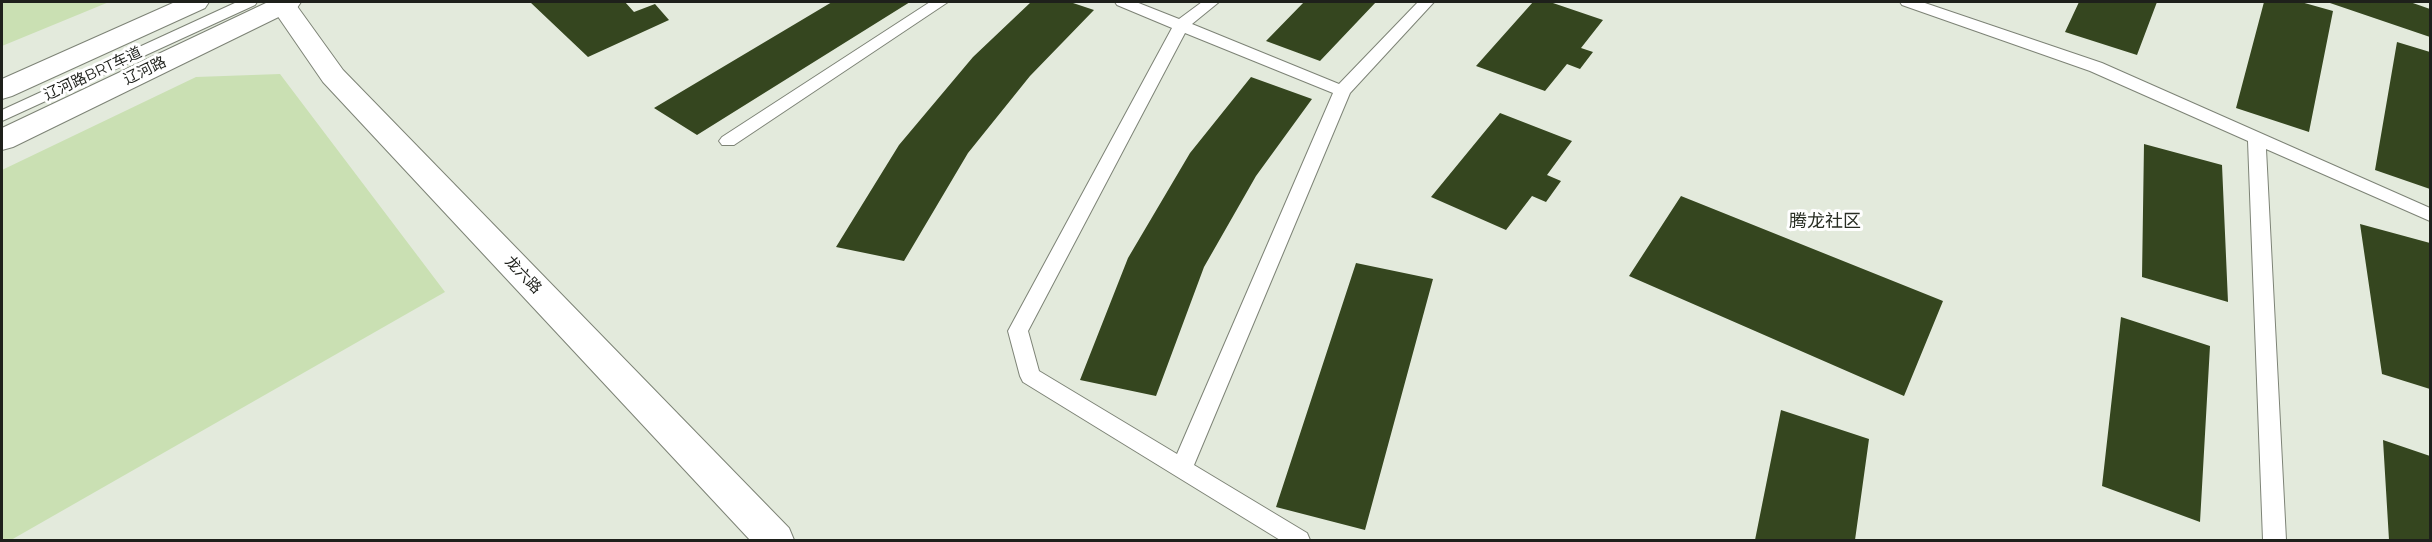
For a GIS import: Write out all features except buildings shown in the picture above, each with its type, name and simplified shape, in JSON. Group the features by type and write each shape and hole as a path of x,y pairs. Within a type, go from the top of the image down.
{"street":[{"path":"2,90 196,2"},
{"name":"辽河路","path":"2,140 284,2"},
{"name":"龙六路","path":"284,2 333,76 775,540"}],"lane":[{"name":"辽河路BRT车道","path":"2,101 222,2"},
{"name":"辽河路BRT车道","path":"2,116 249,2"},
{"path":"728,141 940,2"},
{"path":"1123,2 1342,91"},
{"path":"1211,2 1181,25 1018,331 1030,376 1299,540"},
{"path":"1182,468 1342,91 1426,2"},
{"path":"1908,2 1931,5 2096,67 2430,215"},
{"path":"2258,139 2275,540"}],"green space":[{"path":"2,2 109,2 2,46"},
{"path":"280,74 445,292 11,540 2,540 2,170 196,77"}],"district":[{"name":"腾龙社区","path":"1825,222"}]}
